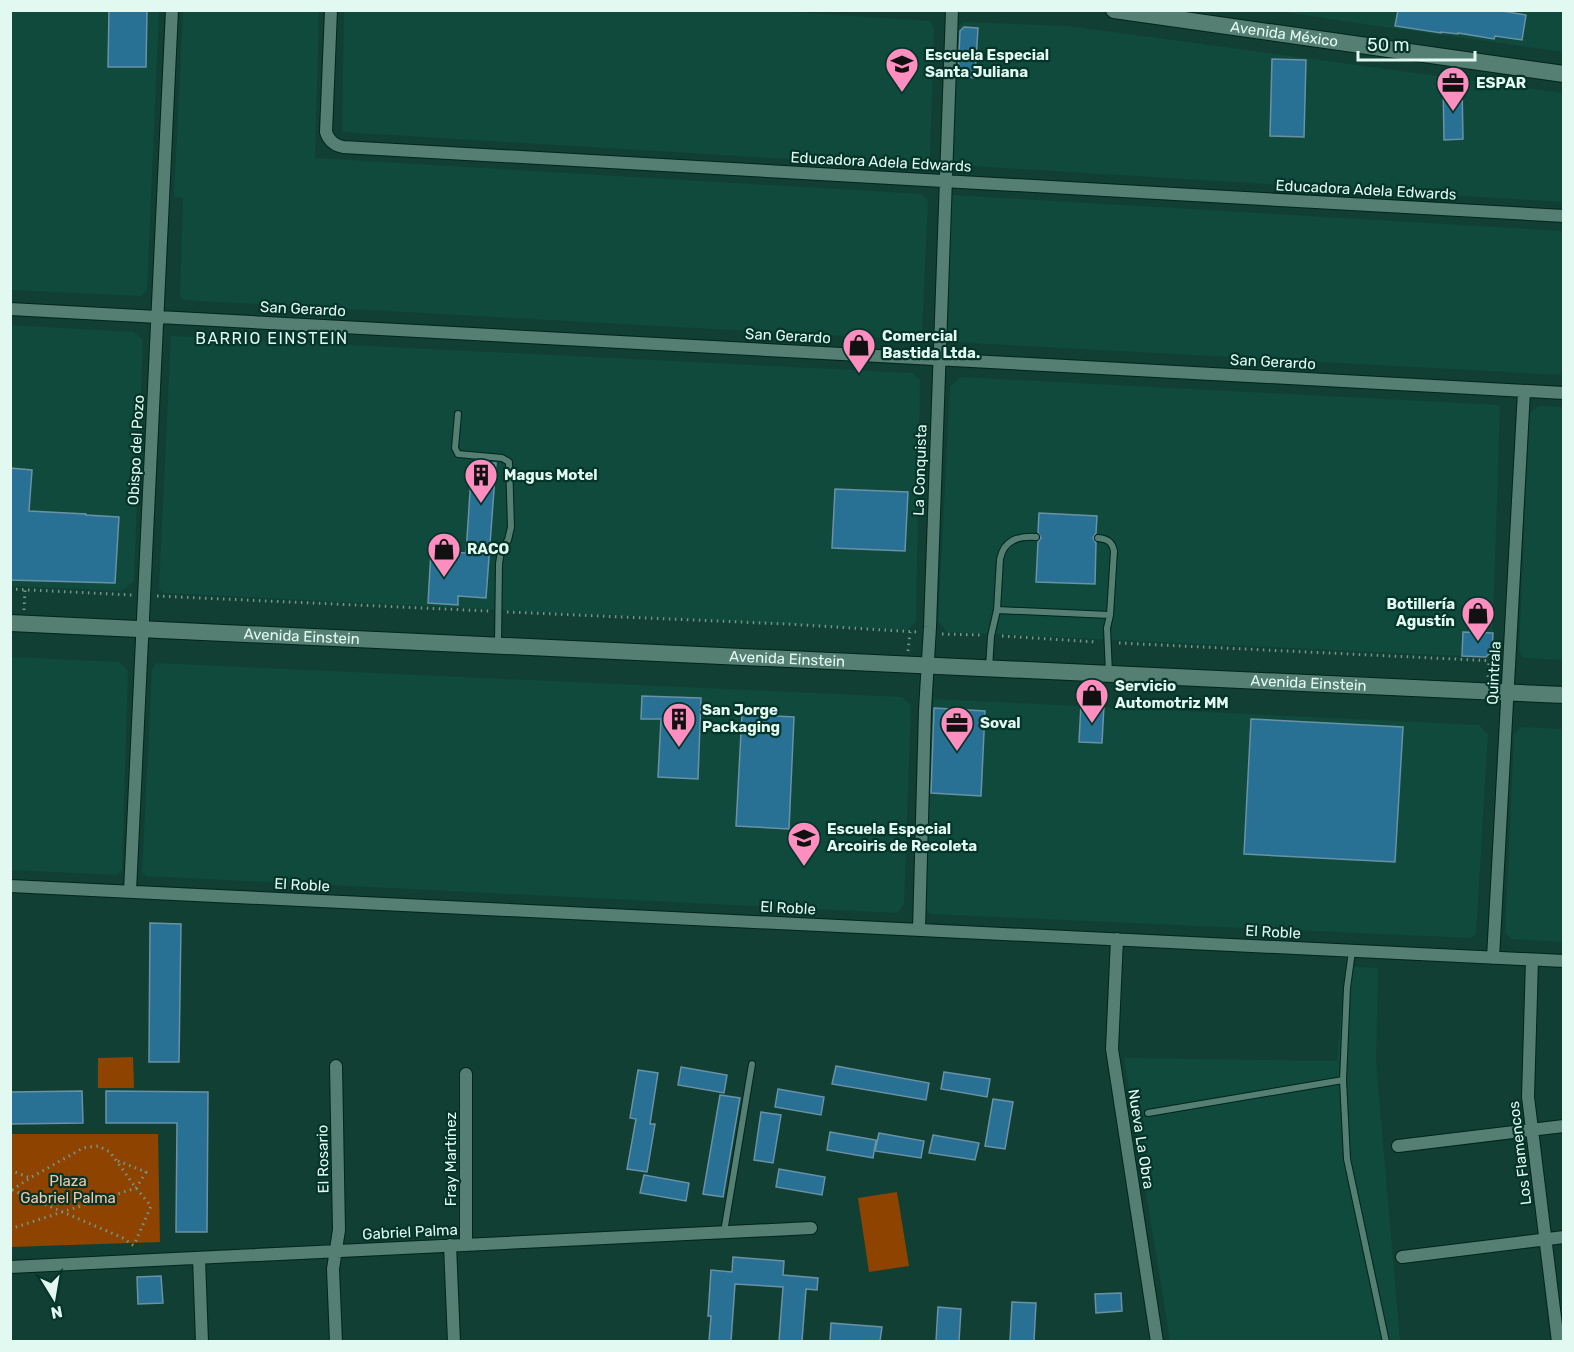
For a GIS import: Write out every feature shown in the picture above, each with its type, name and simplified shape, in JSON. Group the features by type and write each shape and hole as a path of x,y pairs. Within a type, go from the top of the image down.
{"main road":[{"name":"Avenida México","path":"1114,10 1563,74"},
{"name":"Avenida Einstein","path":"10,623 1563,695"}],"street":[{"name":"Obispo del Pozo","path":"130,891 172,10"},
{"name":"Educadora Adela Edwards","path":"331,10 326,132 330,140 338,146 1563,216"},
{"name":"La Conquista","path":"919,930 925,710 930,633 952,10"},
{"name":"San Gerardo","path":"10,309 1563,393"},
{"name":"Quintrala","path":"1493,957 1524,391"},
{"name":"El Roble","path":"10,886 1563,961"},
{"name":"Nueva La Obra","path":"1117,939 1112,1049 1157,1341"},
{"name":"Los Flamencos","path":"1532,960 1528,1083 1558,1341"},
{"name":"El Rosario","path":"336,1066 339,1230 333,1269 336,1341"},
{"name":"Fray Martínez","path":"466,1074 466,1245"},
{"path":"1398,1146 1563,1126"},
{"name":"Gabriel Palma","path":"10,1267 811,1228"},
{"path":"1402,1257 1563,1237"},
{"path":"450,1245 454,1341"},
{"path":"199,1258 202,1341"}],"lane":[{"path":"458,414 455,448 458,454 502,458 509,462 511,527 508,540 501,550 499,564 498,645"},
{"path":"989,668 991,636 997,610 1001,552 1015,538 1036,537"},
{"path":"1098,538 1108,540 1114,551 1110,615 1107,628 1109,674"},
{"path":"997,610 1110,615"},
{"path":"1352,951 1347,988 1343,1080 1347,1159 1386,1341"},
{"path":"724,1233 752,1064"},
{"path":"1148,1113 1343,1080"}],"path":[{"path":"10,590 775,624 1107,643 1509,661"},
{"path":"98,1146 110,1152 152,1206 134,1245 123,1238 11,1190 83,1149 98,1146"},
{"path":"10,1229 136,1188 146,1172 116,1161"},
{"path":"10,1170 30,1178"}],"shaded area":[{"path":"762,10 930,21 934,29 930,158 918,166 869,164 342,132 344,11"},
{"path":"10,11 159,11 147,290 141,296 11,290"},
{"path":"183,11 319,11 315,158 922,194 928,201 922,334 917,340 184,300 180,296 183,198 174,197"},
{"path":"1277,11 1563,11 1563,52 1371,25"},
{"path":"964,22 1069,26 1563,93 1563,202 956,165 952,158 958,26"},
{"path":"952,195 1563,231 1563,375 952,342 947,334"},
{"path":"10,325 134,332 143,340 134,581 122,591 11,586"},
{"path":"171,336 913,373 920,380 916,621 908,630 163,593 159,588"},
{"path":"961,377 1500,405 1492,651 1486,657 947,632 938,621 950,386"},
{"path":"1539,406 1563,407 1563,660 1523,658 1519,651 1529,413"},
{"path":"11,657 120,662 128,671 122,869 117,875 11,870"},
{"path":"156,663 902,697 911,706 904,904 898,913 146,876 142,872 152,669"},
{"path":"934,699 1479,725 1488,734 1476,934 1471,938 930,914 925,908"},
{"path":"1521,727 1563,729 1563,942 1511,939 1505,932 1514,734"},
{"path":"1345,966 1378,968 1376,1061 1400,1341 1170,1341 1124,1058 1337,1061"}],"green space":[{"path":"133,1057 134,1088 98,1088 98,1058"},
{"name":"Plaza Gabriel Palma","path":"10,1134 158,1134 160,1242 11,1247"},
{"path":"897,1192 909,1266 869,1272 858,1198"}],"building":[{"path":"109,10 147,10 146,67 108,67"},
{"path":"1398,10 1496,10 1526,15 1522,40 1495,36 1494,39 1395,26"},
{"path":"964,27 978,28 975,78 958,76 960,31"},
{"path":"1272,59 1306,60 1304,137 1270,136"},
{"name":"ESPAR","path":"1443,82 1462,85 1463,139 1444,140"},
{"name":"Magus Motel","path":"472,462 496,463 486,598 458,596 458,605 428,603 431,551 466,553"},
{"path":"10,468 32,470 29,511 119,517 115,583 10,580"},
{"path":"835,489 908,492 905,551 832,548"},
{"path":"1039,513 1097,516 1096,533 1093,538 1096,543 1095,584 1036,582 1038,542 1041,538 1038,532"},
{"name":"Botillería Agustín","path":"1463,632 1493,633 1492,651 1486,657 1462,656"},
{"name":"San Jorge Packaging","path":"642,696 701,698 698,779 658,777 661,719 641,719"},
{"name":"Servicio Automotriz MM","path":"1081,704 1104,705 1102,743 1079,742"},
{"name":"Soval","path":"934,708 985,711 981,796 931,793"},
{"path":"742,714 794,717 789,829 736,826"},
{"path":"1251,719 1403,727 1395,862 1244,854"},
{"path":"150,923 181,924 179,1062 149,1062"},
{"path":"836,1066 929,1083 926,1100 832,1084"},
{"path":"681,1067 727,1075 724,1093 678,1085"},
{"path":"638,1070 658,1073 650,1124 655,1124 647,1172 627,1169 636,1119 630,1118"},
{"path":"944,1072 990,1079 987,1097 941,1089"},
{"path":"778,1089 824,1097 821,1115 775,1107"},
{"path":"82,1091 83,1123 10,1124 10,1092"},
{"path":"106,1091 208,1092 207,1232 176,1232 177,1123 106,1123"},
{"path":"720,1095 740,1098 723,1197 703,1194"},
{"path":"993,1099 1013,1102 1005,1149 985,1146"},
{"path":"761,1112 781,1115 773,1163 754,1160"},
{"path":"830,1132 876,1140 873,1158 827,1150"},
{"path":"879,1133 924,1141 921,1158 875,1151"},
{"path":"933,1135 979,1143 975,1160 929,1153"},
{"path":"779,1169 825,1177 822,1195 776,1187"},
{"path":"644,1175 689,1183 686,1201 640,1193"},
{"path":"733,1257 784,1261 783,1275 818,1278 817,1290 806,1289 802,1341 779,1341 783,1287 735,1284 731,1341 709,1341 711,1270 732,1272"},
{"path":"161,1276 163,1303 138,1304 137,1277"},
{"path":"1121,1293 1122,1311 1096,1313 1095,1294"},
{"path":"1012,1302 1036,1303 1034,1341 1010,1341"},
{"path":"938,1307 961,1309 959,1341 936,1341"},
{"path":"831,1323 882,1327 880,1341 830,1341"}],"place":[{"name":"Escuela Especial Santa Juliana","path":"902,93"},
{"name":"ESPAR","path":"1453,112"},
{"name":"Comercial Bastida Ltda.","path":"859,374"},
{"name":"Magus Motel","path":"481,504"},
{"name":"RACO","path":"444,578"},
{"name":"Botillería Agustín","path":"1478,642"},
{"name":"Servicio Automotriz MM","path":"1092,724"},
{"name":"San Jorge Packaging","path":"679,748"},
{"name":"Soval","path":"957,752"},
{"name":"Escuela Especial Arcoiris de Recoleta","path":"804,867"}],"district":[{"name":"BARRIO EINSTEIN","path":"272,338"}]}
